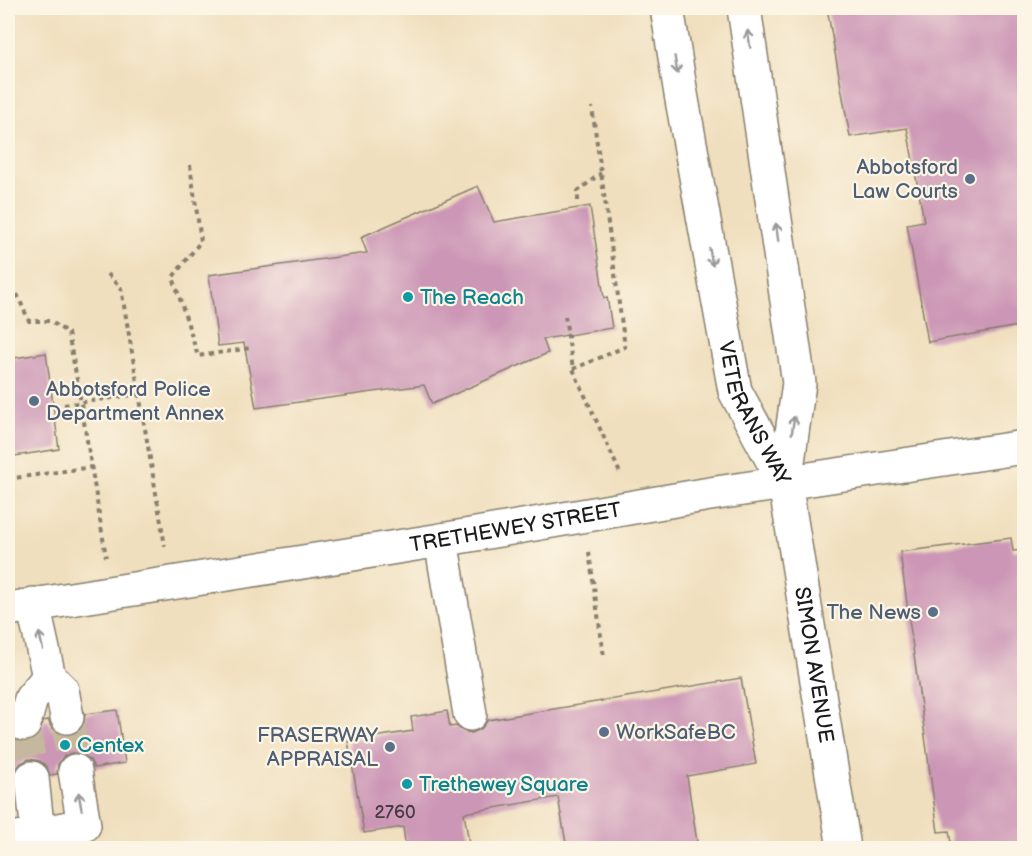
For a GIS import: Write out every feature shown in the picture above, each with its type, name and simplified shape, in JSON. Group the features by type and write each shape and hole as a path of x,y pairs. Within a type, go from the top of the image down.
{"street":[{"name":"VETERANS WAY","path":"667,8 735,391 785,483"},
{"name":"VETERANS WAY","path":"744,8 799,383 785,483"},
{"name":"TRETHEWEY STREET","path":"20,607 785,483 1024,447"},
{"name":"SIMON AVENUE","path":"785,483 844,849"},
{"path":"441,540 470,714"},
{"path":"20,607 49,677 62,690 67,717"},
{"path":"24,724 31,699 49,677"},
{"path":"32,778 23,837 84,825 75,771"}],"path":[{"path":"573,369 625,347 592,107"},
{"path":"190,165 201,241 173,277 198,356 251,348"},
{"path":"578,201 578,191 602,172"},
{"path":"108,274 121,288 172,582"},
{"path":"17,294 29,321 50,321 68,333 102,535"},
{"path":"565,316 573,369 635,507"},
{"path":"64,405 139,394"},
{"path":"8,479 92,467"},
{"path":"584,516 604,657"}],"building":[{"name":"Abbotsford Law Courts","path":"827,8 1024,8 1024,325 928,342 907,224 924,221 907,128 850,137"},
{"name":"The Reach","path":"478,186 494,222 590,206 604,298 607,297 612,328 543,339 548,353 432,404 424,385 256,408 244,343 218,346 209,275 367,253 361,237"},
{"name":"Abbotsford Police Department Annex","path":"46,353 59,449 15,456 13,444 8,445 8,359"},
{"path":"1011,538 1013,551 1024,550 1024,849 952,849 949,831 938,832 900,552"},
{"path":"741,678 756,764 687,776 698,849 567,849 558,797 464,813 470,849 406,849 403,827 364,833 348,741 413,731 411,717 447,711 450,727 456,726 472,733 481,729 488,720"},
{"name":"Centex","path":"117,710 125,763 94,768 90,760 82,754 71,753 64,756 58,764 57,774 50,775 47,767 40,761 29,759 21,763 15,771 13,781 8,782 8,732 18,742 29,742 37,737 44,721 48,720 52,729 60,734 71,735 80,731 84,724 85,714"}],"tunnel":[{"path":"67,717 75,771"},
{"path":"24,724 32,778"}],"place":[{"name":"Abbotsford Law Courts","path":"970,179"},
{"name":"The Reach","path":"408,297"},
{"name":"Abbotsford Police Department Annex","path":"34,401"},
{"name":"The News","path":"933,612"},
{"name":"WorkSafeBC","path":"604,732"},
{"name":"Centex","path":"65,745"},
{"name":"FRASERWAY APPRAISAL","path":"390,747"},
{"name":"Trethewey Square","path":"407,784"}]}
